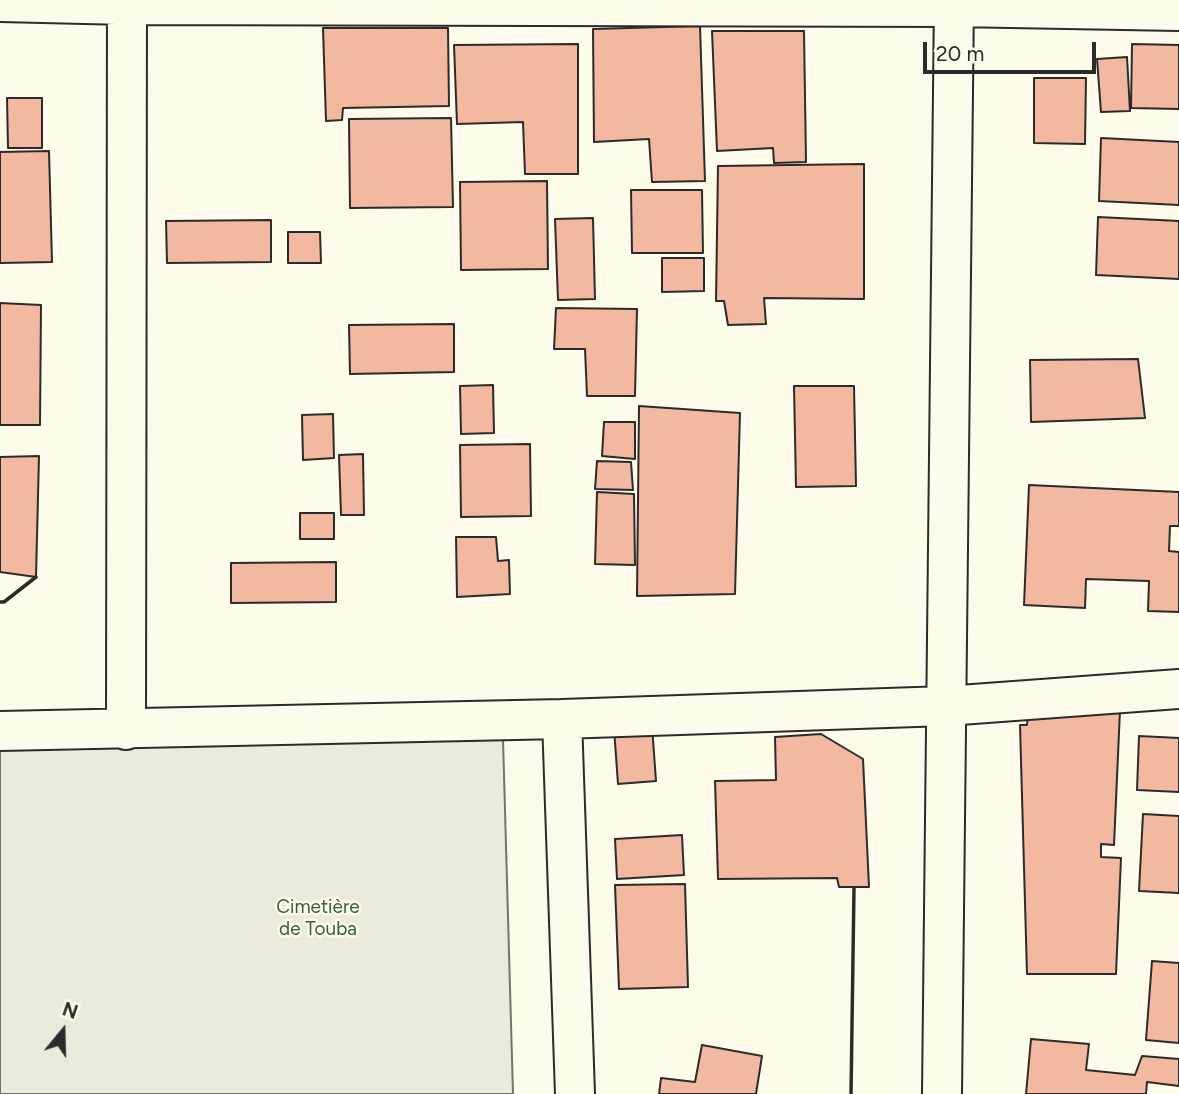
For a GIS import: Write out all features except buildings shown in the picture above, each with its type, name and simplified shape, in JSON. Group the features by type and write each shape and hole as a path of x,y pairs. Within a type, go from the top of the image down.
{"street":[{"path":"0,2 954,3 1179,11"},
{"path":"127,2 127,730"},
{"path":"942,1094 954,3"},
{"path":"0,731 562,719 946,706 1179,690"},
{"path":"562,719 575,1094"}],"green space":[{"name":"Cimetière de Touba","path":"503,739 513,1094 0,1094 0,744"}],"wall":[{"path":"0,602 4,602 36,577"},
{"path":"851,1094 854,888"}]}
